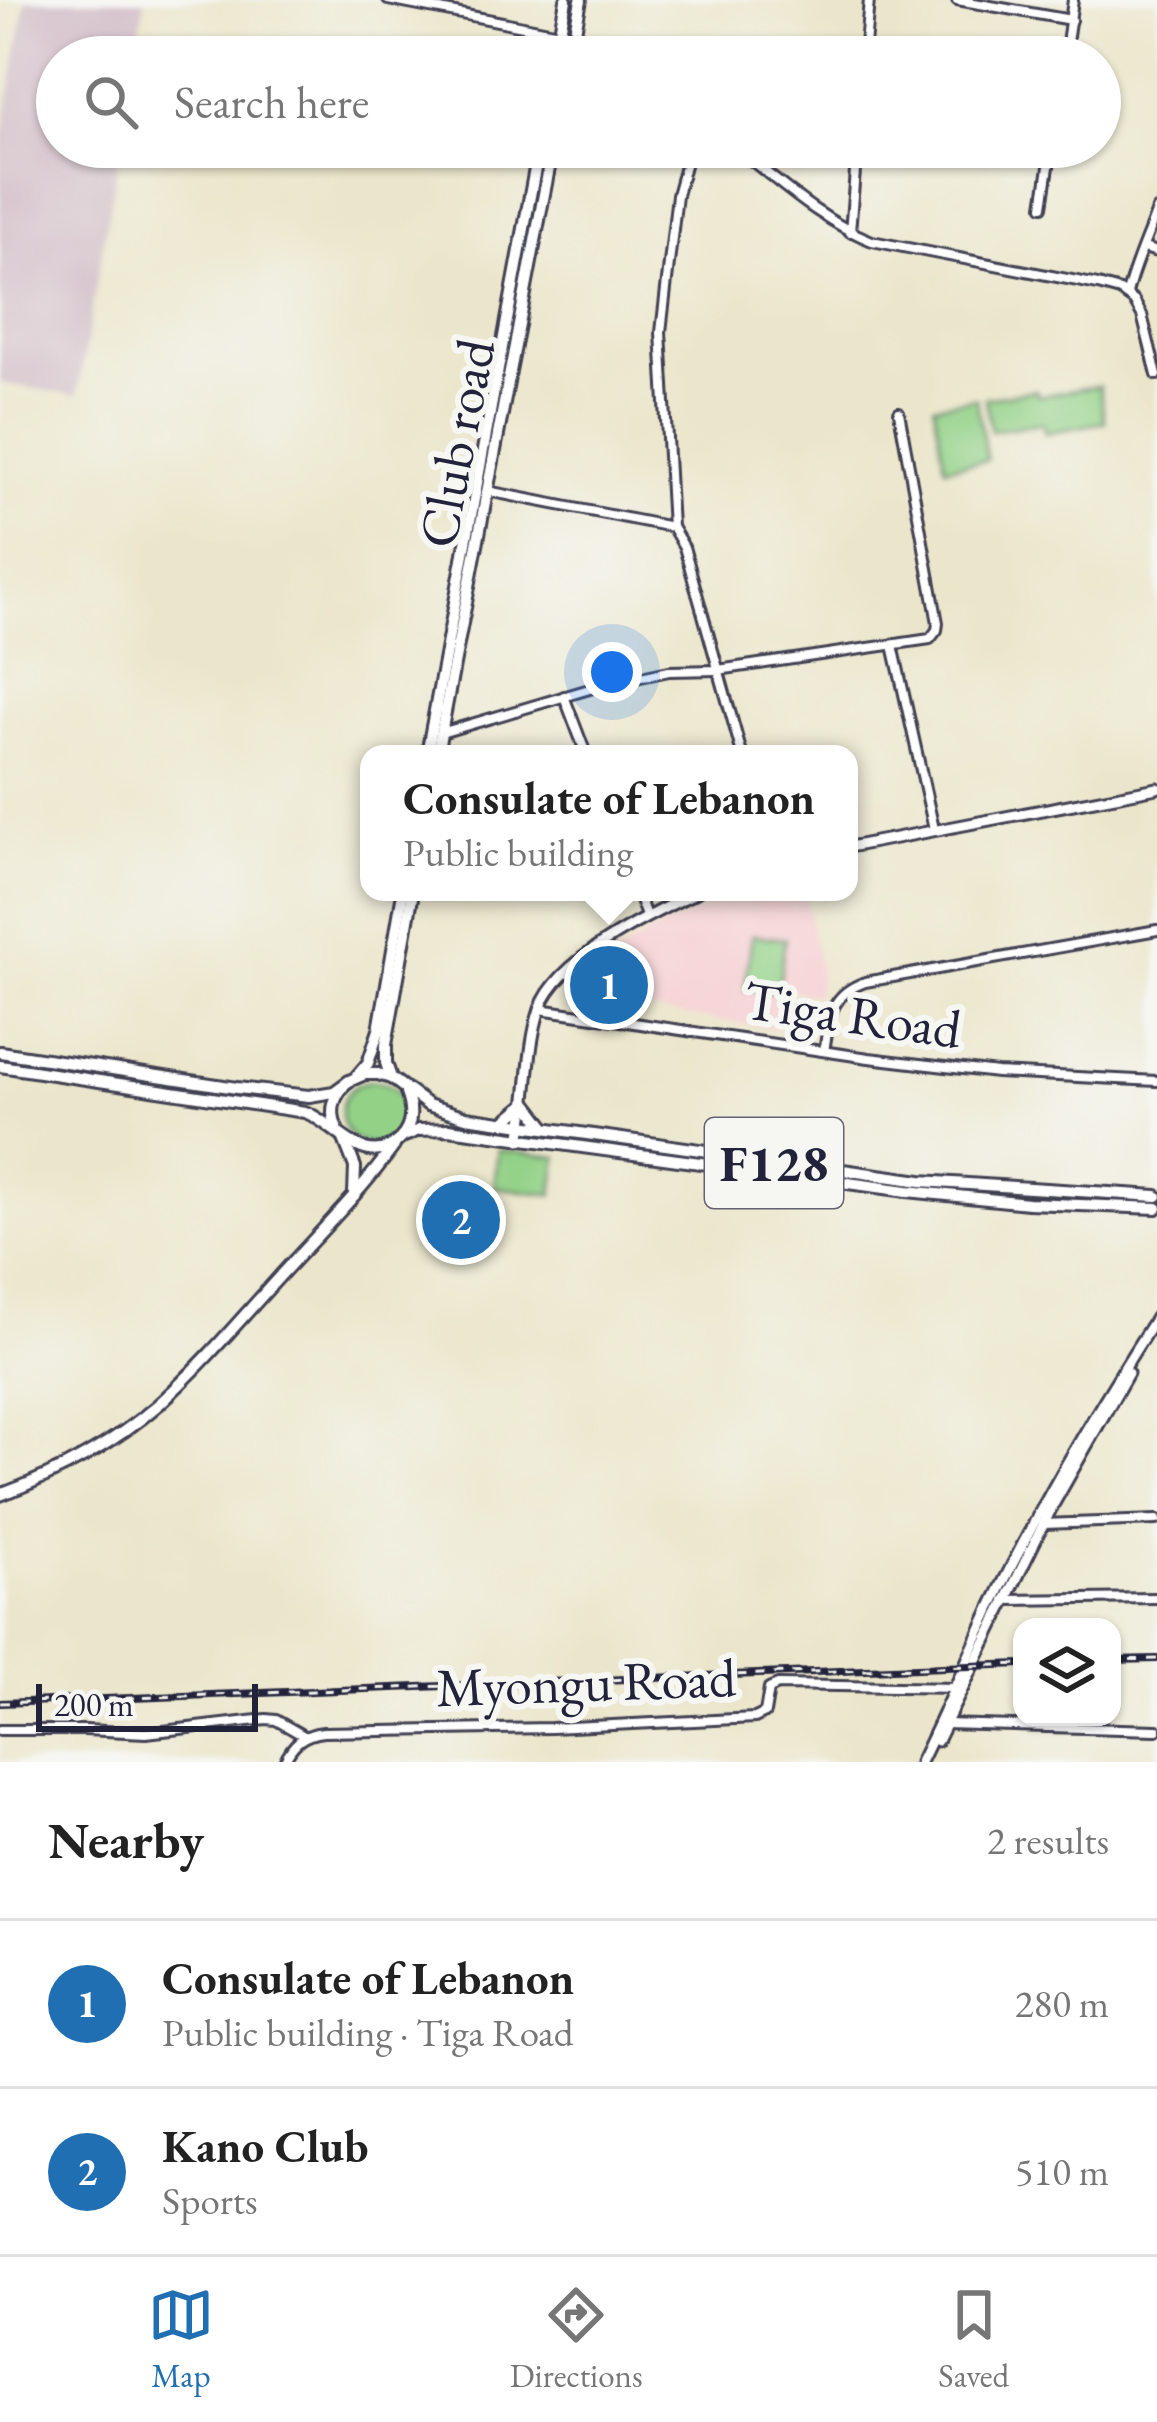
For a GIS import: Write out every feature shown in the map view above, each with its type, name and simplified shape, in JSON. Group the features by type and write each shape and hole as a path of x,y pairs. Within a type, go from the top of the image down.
{"main road":[{"path":"559,36 566,0"},
{"path":"574,36 580,0"},
{"path":"429,745 481,498 536,168"},
{"name":"Club road","path":"439,745 481,498 549,168"},
{"path":"0,1495 67,1466 158,1404 224,1339 399,1140 411,1117 407,1095 386,1063 386,1045 402,901"},
{"path":"353,1197 355,1167 335,1124 334,1103 368,1063 410,901"},
{"name":"F128","path":"0,1052 290,1095 324,1095 378,1073 445,1112 504,1122 904,1180 1157,1196"},
{"name":"F128","path":"0,1066 288,1108 319,1117 356,1147 369,1151 383,1149 418,1130 449,1129 907,1192 1157,1208"},
{"path":"504,1122 526,1103 546,1128"}],"street":[{"path":"388,0 574,36"},
{"path":"866,36 869,0"},
{"path":"957,0 1070,20"},
{"path":"1068,36 1073,0"},
{"path":"685,168 674,213 661,332 672,527 684,547 739,745"},
{"path":"760,168 812,209 872,241 1127,294 1142,315 1157,374"},
{"path":"850,232 855,168"},
{"path":"1043,206 1049,168"},
{"path":"1127,294 1157,210"},
{"path":"1144,248 1157,252"},
{"path":"441,733 670,671 718,670 930,639 938,623 899,412"},
{"path":"481,498 672,527"},
{"path":"893,645 934,829"},
{"path":"564,696 583,745"},
{"path":"858,845 1157,788"},
{"path":"640,901 646,916"},
{"path":"520,1140 540,1009 555,982 646,916 678,901"},
{"path":"824,1051 835,1002 852,987 1157,930"},
{"name":"Tiga Road","path":"540,1009 997,1073 1157,1081"},
{"path":"924,1762 1043,1524 1157,1320"},
{"path":"924,1762 945,1724 993,1605 1054,1487 1157,1320"},
{"path":"1043,1524 1157,1520"},
{"path":"1004,1600 1157,1598"},
{"name":"Myongu Road","path":"304,1736 755,1718 765,1713 769,1689 778,1684 959,1688"},
{"path":"0,1730 146,1733 276,1720 304,1736 284,1762"},
{"path":"945,1724 1157,1730"}],"shaded area":[{"path":"26,0 145,0 139,36 36,36 36,168 116,168 77,396 0,383 0,150"},
{"path":"723,901 807,901 819,969 817,995 786,990 779,1029 567,994 627,947"}],"green space":[{"path":"1099,386 1105,422 1045,433 1042,423 991,431 985,398"},
{"path":"976,398 987,460 945,467 934,405"},
{"path":"752,935 785,939 778,993 745,989"},
{"path":"373,1081 396,1090 405,1113 396,1136 373,1145 350,1136 341,1113 350,1090"},
{"path":"498,1150 558,1157 553,1195 494,1187"}],"railway":[{"path":"1121,1660 1157,1659"},
{"path":"0,1703 1013,1664"}],"place":[{"name":"Consulate of Lebanon","path":"609,985"},
{"name":"Kano Club","path":"461,1220"}]}
